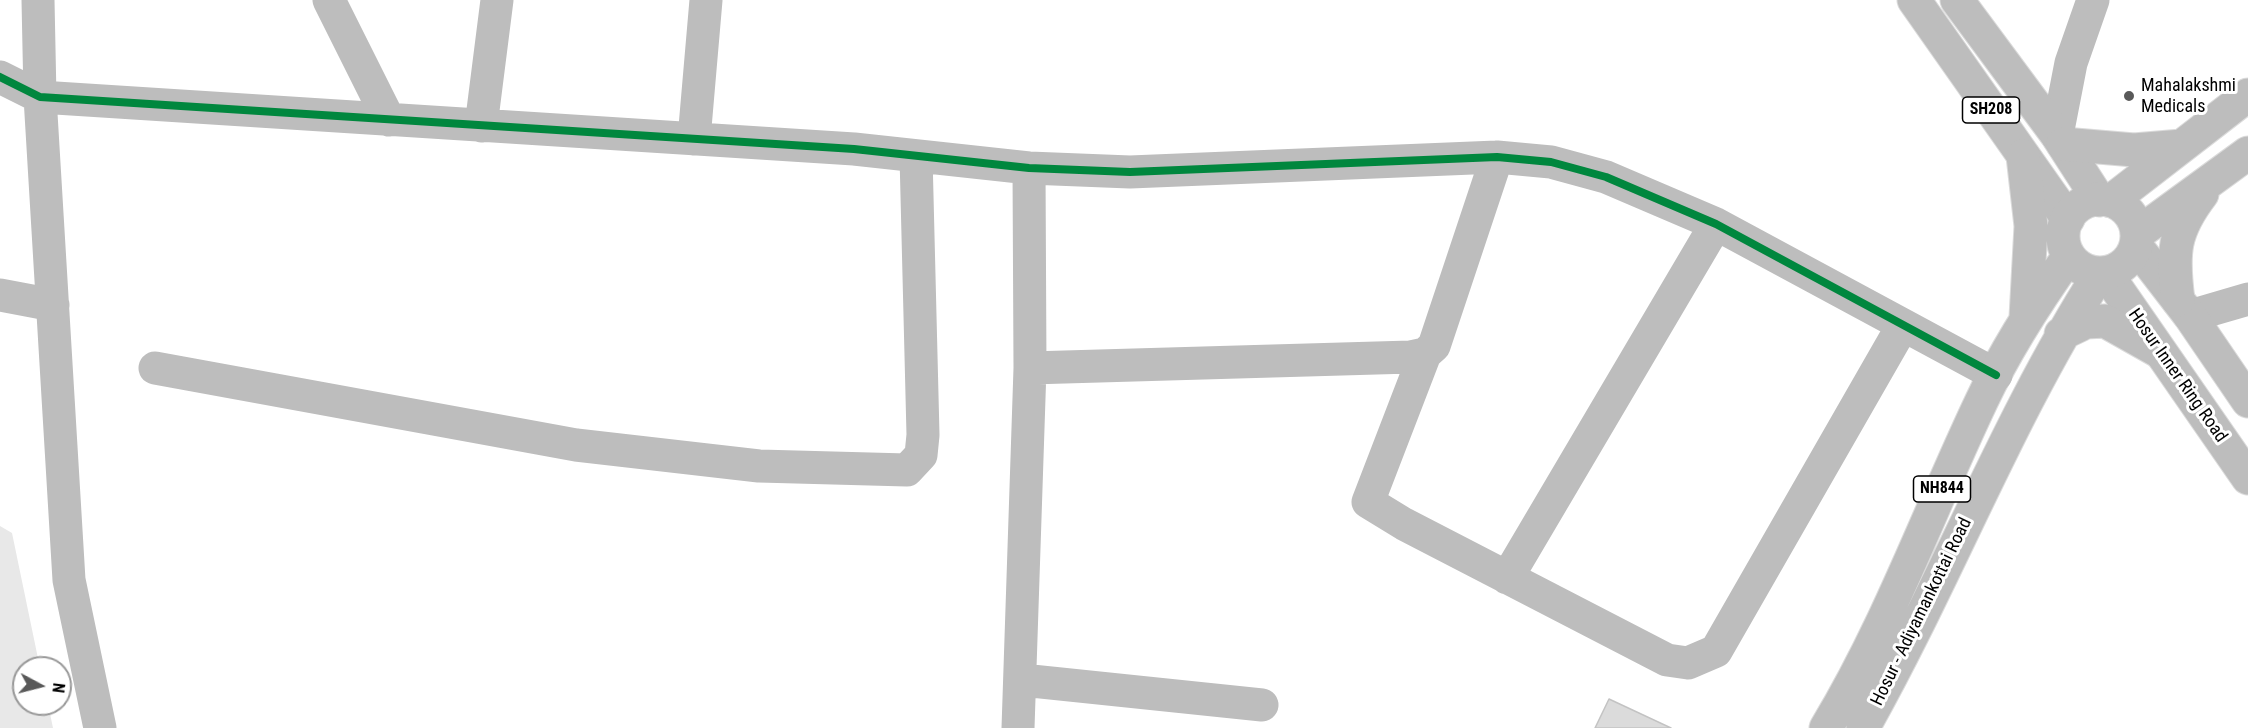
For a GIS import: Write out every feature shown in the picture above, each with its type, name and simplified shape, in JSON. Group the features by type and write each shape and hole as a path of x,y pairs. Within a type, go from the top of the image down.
{"main road":[{"path":"38,0 40,97 69,580 100,728"},
{"path":"329,0 389,120"},
{"path":"481,126 496,0"},
{"path":"694,139 706,0"},
{"name":"SH208","path":"1914,0 2068,219"},
{"name":"SH208","path":"1957,0 2105,200"},
{"path":"2093,0 2071,63 2060,139 2125,150 2182,146"},
{"path":"0,77 40,97 694,139 916,156 1029,168 1130,172 1497,157 1551,162 1606,177 1716,224 1996,375"},
{"path":"2103,273 2082,268 2069,256 2064,231 2068,219 2076,209 2086,202 2105,200 2182,146 2248,95"},
{"name":"Hosur - Adiyamankottai Road","path":"1863,728 1920,620 2002,448 2061,334 2103,273 2121,267 2136,240 2248,153"},
{"path":"155,368 576,445 759,466 907,470 921,455 923,435 916,156"},
{"path":"2023,156 2031,226 2025,322"},
{"path":"1497,157 1434,346 1425,354 1368,502 1404,524 1667,660 1688,663 1716,651 1903,325"},
{"path":"1018,728 1022,680 1030,368 1029,168"},
{"path":"2184,308 2175,272 2178,235 2185,216 2214,178"},
{"path":"2105,200 2129,213 2136,240 2248,401"},
{"path":"1507,578 1716,224"},
{"name":"Hosur - Adiyamankottai Road","path":"1826,728 1879,632 1983,398 2025,322 2069,256"},
{"name":"Hosur Inner Ring Road","path":"2103,273 2248,478"},
{"path":"0,295 53,305"},
{"path":"2184,308 2248,299"},
{"path":"2061,334 2086,322 2105,321 2160,352"},
{"path":"1030,368 1411,357 1425,354"},
{"path":"1022,680 1262,705"}],"shaded area":[{"path":"0,526 12,533 38,656 12,656 12,716 50,716 53,728 0,728"}],"building":[{"path":"1609,699 1671,728 1595,728"}],"cycle path":[{"path":"0,77 40,97 854,149 1029,168 1130,172 1497,157 1551,162 1606,177 1716,224 1996,375"}],"place":[{"name":"Mahalakshmi Medicals","path":"2129,96"}]}
